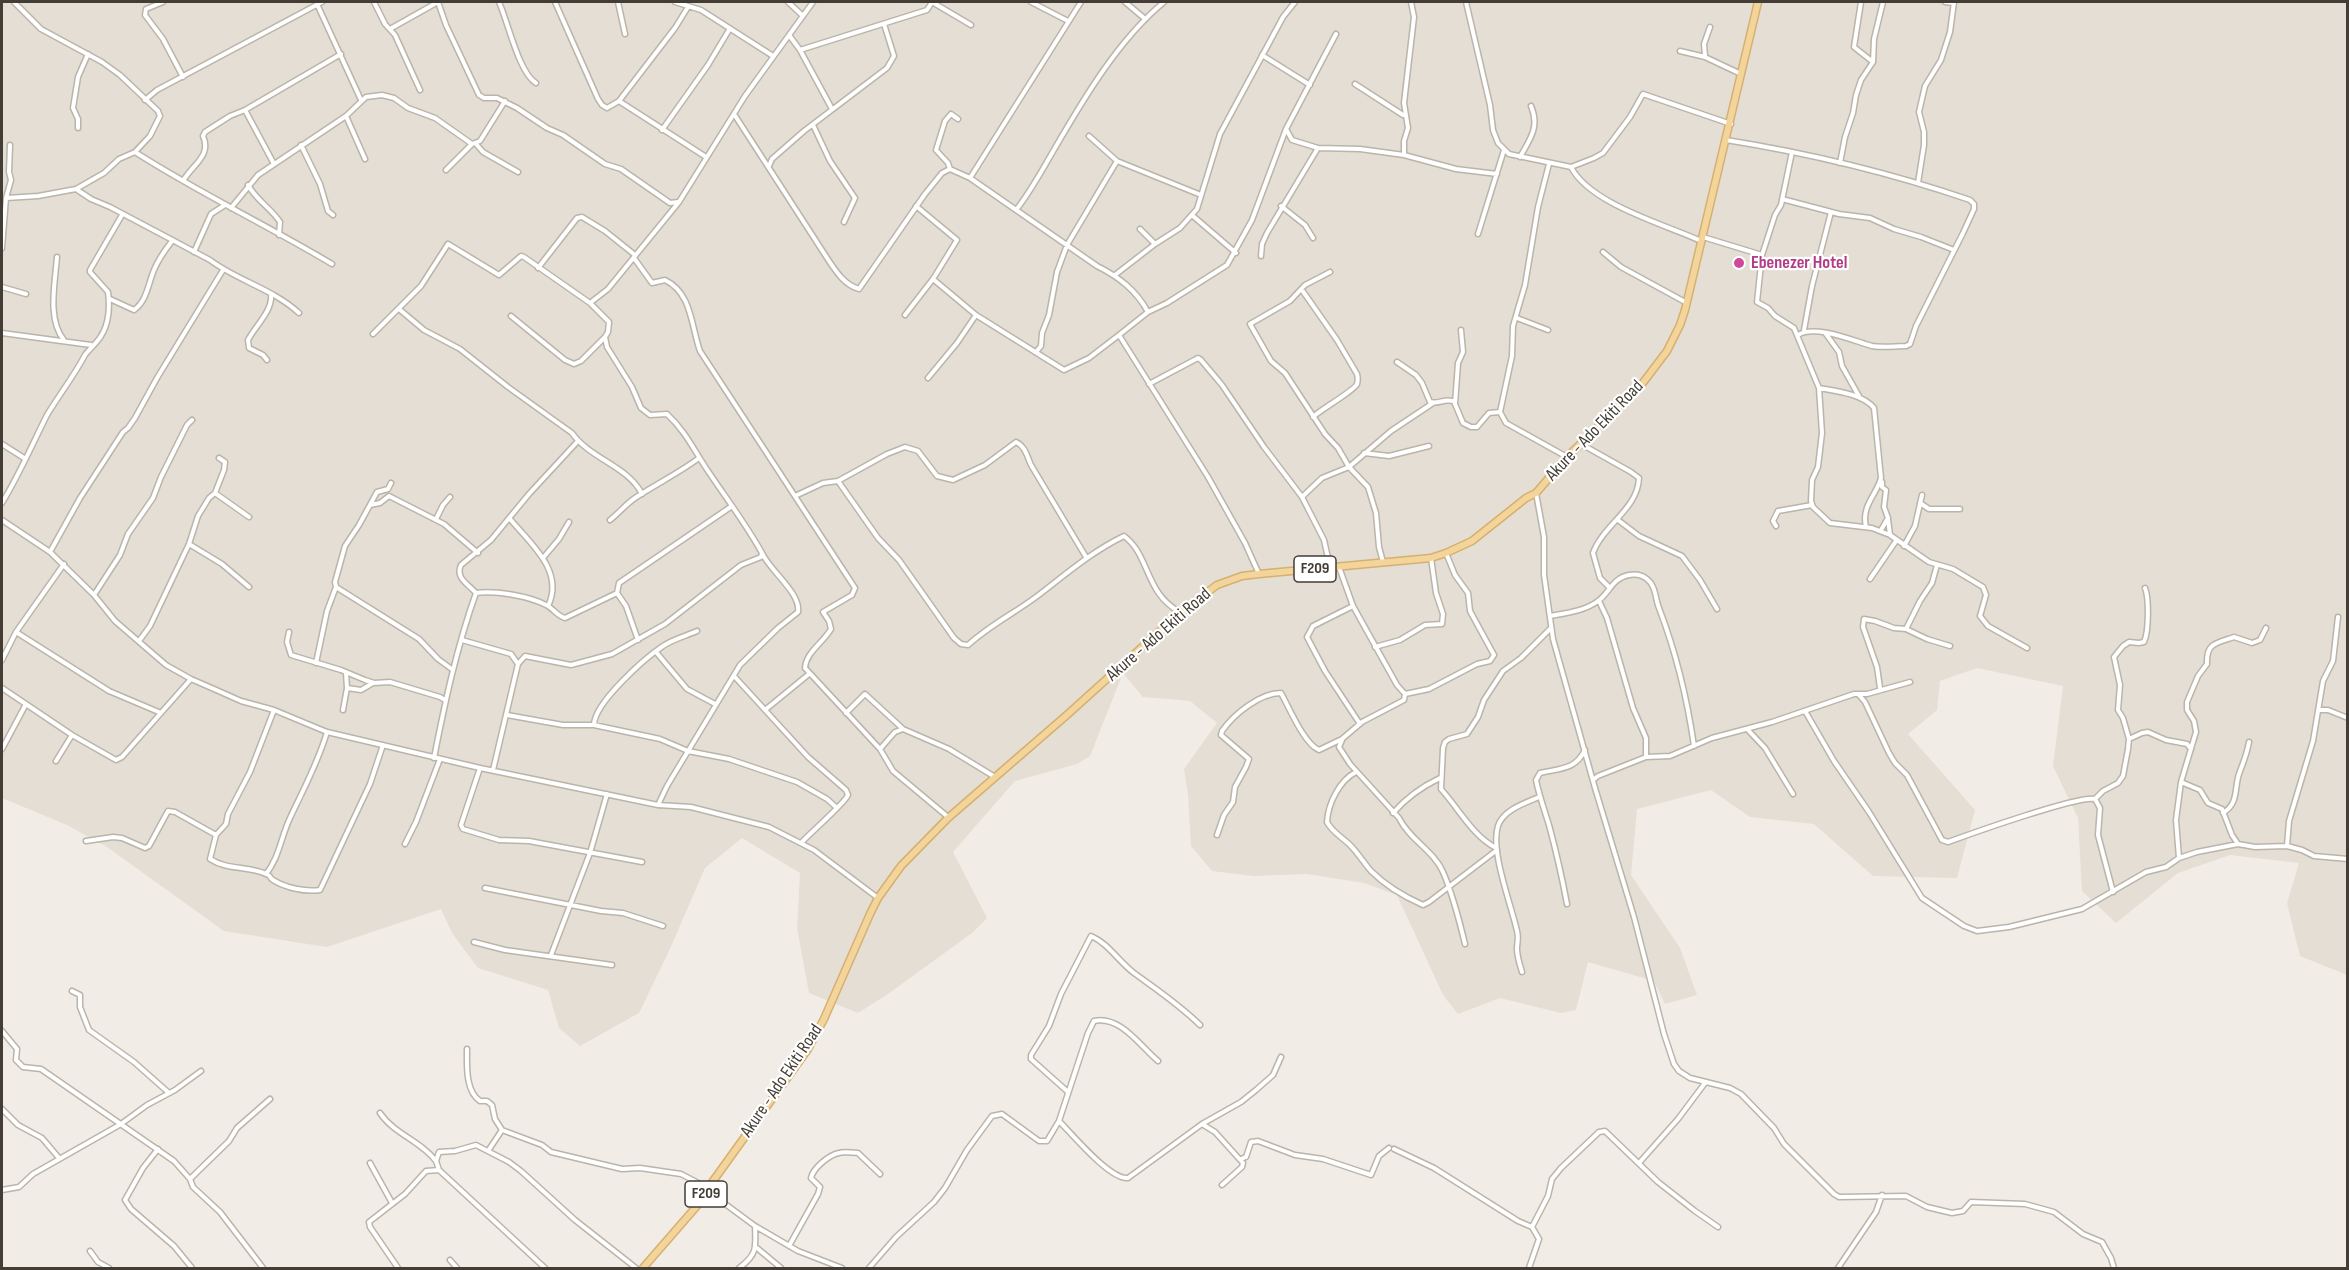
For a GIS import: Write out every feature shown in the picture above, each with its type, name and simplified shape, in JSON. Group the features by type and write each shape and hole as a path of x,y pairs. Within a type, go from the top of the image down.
{"main road":[{"name":"Akure - Ado Ekiti Road","path":"643,1269 708,1190 817,1034 878,898 893,875 948,818 1181,612 1217,585 1242,576 1431,558 1446,554 1472,541 1526,498 1536,494 1567,457 1641,384 1658,363 1680,325 1731,124 1758,2"}],"street":[{"path":"6,198 38,196 76,189 104,172 119,159 135,152 150,136 160,119 158,111 120,75 88,54 47,33 14,2"},
{"path":"163,2 146,9 145,15 164,39 183,77"},
{"path":"145,100 156,90 322,2"},
{"path":"374,2 420,90"},
{"path":"390,29 439,2 446,25 460,50 479,95 505,101 547,128 563,135 605,164 621,169 670,203 679,202"},
{"path":"499,2 524,70 536,83"},
{"path":"555,2 602,105 607,108 619,101 688,7"},
{"path":"618,2 625,34"},
{"path":"675,2 701,10 773,56"},
{"path":"788,2 803,16"},
{"path":"590,303 608,289 679,202 734,114 813,2"},
{"path":"800,50 927,10 932,2 971,25"},
{"path":"1031,2 1068,21"},
{"path":"970,178 1081,2"},
{"path":"1125,2 1144,18"},
{"path":"1016,210 1036,183 1077,113 1121,47 1144,18 1164,2"},
{"path":"1115,275 1193,216 1220,134 1283,17 1295,2"},
{"path":"1404,154 1404,141 1408,128 1404,116 1414,17 1411,2"},
{"path":"1466,2 1493,130 1498,143 1504,150 1520,157 1571,167 1603,153 1630,117 1643,94 1731,124"},
{"path":"1861,2 1854,46 1873,62"},
{"path":"1840,163 1856,95 1861,80 1873,62 1874,39 1883,2"},
{"path":"1918,183 1924,132 1918,112 1925,86 1941,60 1950,32 1954,2 1945,2"},
{"path":"317,4 362,100"},
{"path":"680,5 684,15"},
{"path":"769,165 785,147 893,61 894,56 884,24"},
{"path":"1705,57 1704,44 1710,27"},
{"path":"662,130 708,66 729,30"},
{"path":"933,279 976,315 1064,370 1089,358 1148,312 1167,303 1227,265 1236,253 1252,220 1286,129 1336,34"},
{"path":"789,35 800,50 832,109"},
{"path":"1680,51 1705,57 1741,74"},
{"path":"78,128 78,120 73,108 78,77 88,54"},
{"path":"183,181 205,153 207,147 203,136 205,132 341,54"},
{"path":"1262,54 1310,85"},
{"path":"1354,84 1404,116"},
{"path":"231,208 248,185 274,164 346,116 366,97 382,95 394,98 408,108 435,118 483,152 518,172"},
{"path":"446,170 480,141 505,101"},
{"path":"619,101 706,157"},
{"path":"1520,157 1535,130 1536,117 1531,106"},
{"path":"245,110 274,164"},
{"path":"734,114 839,276 851,287 859,289 916,206 942,173 950,169"},
{"path":"958,119 951,114 945,121 936,150 948,163 950,169 970,178 1097,266 1115,275 1131,289 1148,312"},
{"path":"346,116 365,159"},
{"path":"813,125 830,161 855,198 844,222"},
{"path":"1286,129 1292,140"},
{"path":"1089,136 1117,161 1201,195"},
{"path":"1282,142 1292,140 1318,148 1360,149 1404,154 1456,169 1497,174"},
{"path":"1726,140 1792,152 1918,183 1970,200 1974,204 1972,215 1916,326 1909,346 1876,346 1849,338 1804,330 1797,334"},
{"path":"2,249 6,198 11,180 10,145"},
{"path":"301,145 316,175 328,211 333,215"},
{"path":"1261,256 1266,233 1318,148"},
{"path":"1478,234 1504,150"},
{"path":"135,152 332,264"},
{"path":"1792,152 1782,199 1762,255 1757,302 1792,326 1819,387 1822,433 1818,467 1812,480 1812,505 1830,524 1881,530 1937,565 1953,569 1985,589 1986,596 1980,616 1988,626 2027,648"},
{"path":"1036,352 1041,346 1042,333 1050,315 1057,272 1067,245 1117,161"},
{"path":"1549,164 1538,207 1527,275 1513,326 1512,356 1500,412 1506,423 1567,457"},
{"path":"1571,167 1580,183 1633,214 1702,239 1762,255"},
{"path":"248,185 253,195 269,208 280,222 279,235"},
{"path":"76,189 91,200 271,293 299,313"},
{"path":"1782,199 1832,212 1870,218 1954,250"},
{"path":"194,252 212,214 225,205"},
{"path":"905,315 933,279 957,240 916,206"},
{"path":"1281,206 1305,225 1313,238"},
{"path":"1804,330 1814,278 1832,212"},
{"path":"2,503 16,481 24,458 91,345 101,337 105,328 110,299 108,292 90,270 122,215"},
{"path":"1193,216 1236,253"},
{"path":"538,268 577,218 582,217 605,231 634,256 652,283 665,280 680,291 688,306 700,351 855,589 852,595 823,612 831,629 806,662 805,668 880,749 893,771 948,818"},
{"path":"1140,229 1155,244"},
{"path":"110,299 128,309 138,308 146,294 156,266 172,241"},
{"path":"373,334 421,286 448,244 499,275 521,256 590,303 609,322 608,332 581,361 574,364 565,360 511,316"},
{"path":"1604,252 1621,267 1686,303"},
{"path":"57,257 56,293 53,305 58,333 64,341"},
{"path":"50,552 90,482 135,418 223,270"},
{"path":"1330,272 1305,285 1290,301 1250,324 1272,361 1285,373 1302,396 1313,417 1371,494 1383,563"},
{"path":"2,287 26,294"},
{"path":"1302,290 1337,340 1357,374 1358,380 1352,390 1339,396 1313,417"},
{"path":"267,360 263,355 249,348 248,340 272,302 271,293"},
{"path":"399,309 424,330 460,349 507,387 572,433 600,459 630,476 642,494"},
{"path":"928,378 957,343 976,315"},
{"path":"1517,318 1548,330"},
{"path":"1461,330 1463,352 1458,363 1455,402 1463,423 1471,427 1480,424 1490,413 1500,412"},
{"path":"2,333 91,345"},
{"path":"1826,334 1839,352 1842,366 1860,399"},
{"path":"1119,335 1208,477 1245,543 1259,574"},
{"path":"605,337 607,347 632,387 641,408 650,415 667,414 685,432 699,458 799,606 798,612 740,665 715,704 658,805"},
{"path":"81,343 85,355"},
{"path":"1149,384 1192,360 1198,358 1202,360 1222,385 1269,455 1302,497 1324,540 1330,568"},
{"path":"1397,362 1416,375 1433,403"},
{"path":"1819,387 1860,399 1874,408 1882,487 1886,490 1884,507 1890,526 1890,535"},
{"path":"1302,497 1322,478 1349,467 1391,431 1433,403 1448,399 1455,402"},
{"path":"94,595 117,561 128,534 153,498 160,477 192,420"},
{"path":"578,441 478,553 461,565 459,576 476,593 496,592 533,599 565,618 617,593"},
{"path":"795,496 822,483 838,481 887,454 905,447 918,451 937,476 953,480 985,465 1016,442 1021,444 1031,465 1086,557"},
{"path":"2,444 24,458"},
{"path":"1581,444 1638,478 1636,494 1618,520 1606,531 1593,553 1600,578 1609,587"},
{"path":"1364,453 1373,456 1398,456 1429,446"},
{"path":"139,641 150,626 189,544 198,516 209,498 215,493 225,462 219,458"},
{"path":"610,520 642,494 687,468 699,458"},
{"path":"1866,527 1865,516 1868,503 1879,487 1881,478"},
{"path":"838,481 878,538 899,560 954,638 961,644 968,645 987,627 1035,598 1086,557 1124,536 1133,543 1165,603 1181,612"},
{"path":"316,663 327,611 336,587 335,582 345,546 360,525 377,492 384,492 391,483"},
{"path":"215,493 234,504 249,517"},
{"path":"1536,494 1544,537 1544,575 1551,627 1567,691 1634,917 1668,1047 1679,1071 1705,1083 1730,1088 1741,1094 1774,1128 1784,1144 1834,1194 1844,1198 1879,1195 1906,1196 1927,1207 1952,1213 1963,1211 1971,1202 2025,1204 2054,1212 2083,1234 2102,1242 2114,1269"},
{"path":"1905,546 1915,526 1922,495"},
{"path":"370,505 380,503 389,496 454,530 478,553"},
{"path":"436,519 450,497"},
{"path":"1920,503 1929,509 1960,509"},
{"path":"1776,526 1774,517 1778,511 1812,505"},
{"path":"638,639 626,606 617,593 619,583 732,506"},
{"path":"1881,530 1888,518"},
{"path":"510,519 543,558 552,576 552,597 548,606"},
{"path":"2,520 50,552 94,595 115,621 166,665 190,679 327,732 434,758 658,805 691,807 769,827 825,857 878,898"},
{"path":"1618,520 1639,536 1682,555 1717,609"},
{"path":"543,558 559,539 569,522"},
{"path":"1870,579 1896,541"},
{"path":"189,544 222,564 249,587"},
{"path":"493,770 518,664 525,657 571,665 612,654 665,624 741,565 761,557 762,553"},
{"path":"1405,694 1429,689 1477,664 1490,661 1494,656 1470,611 1468,593 1455,575 1446,554"},
{"path":"1375,647 1400,640 1425,625 1442,624 1443,614 1436,593 1431,558"},
{"path":"2,660 16,632 64,564"},
{"path":"1906,629 1924,594 1932,584 1937,565"},
{"path":"1339,567 1353,606 1397,685 1405,694"},
{"path":"1550,616 1582,609 1599,601 1609,587 1629,575 1644,577 1652,585 1667,625 1684,684 1694,746"},
{"path":"336,587 419,639 438,659 453,670"},
{"path":"2095,799 2103,791 2118,783 2123,776 2129,739 2123,718 2118,710 2120,685 2114,657 2129,642 2144,642 2149,627 2145,588"},
{"path":"434,758 445,700 464,627 476,593"},
{"path":"1599,601 1607,618 1633,708 1646,738 1646,757"},
{"path":"1353,606 1313,626 1307,637 1325,671 1360,724"},
{"path":"2287,846 2289,821 2306,768 2323,681 2333,662 2338,617"},
{"path":"1880,688 1877,667 1864,619 1894,628 1906,629 1950,646"},
{"path":"1496,849 1467,823 1454,802 1441,789 1440,778 1445,742 1467,734 1478,717 1484,700 1503,671 1521,658 1551,627"},
{"path":"2179,858 2175,820 2181,783 2196,732 2194,721 2187,710 2187,702 2198,676 2207,664 2206,651 2209,647 2234,637 2252,643 2260,640 2266,628"},
{"path":"16,632 110,691 161,713"},
{"path":"289,632 287,642 291,655 374,683 390,682 445,700"},
{"path":"594,725 597,712 616,687 672,641 698,632"},
{"path":"462,640 511,654 518,664"},
{"path":"656,652 687,689 715,704"},
{"path":"343,710 347,688 346,673"},
{"path":"765,710 809,674"},
{"path":"734,676 808,757 846,790 847,799 801,843"},
{"path":"2,688 72,735 116,760 122,758 190,679"},
{"path":"1593,780 1646,757 1670,756 1712,738 1748,730 1854,694 1859,695 1910,682"},
{"path":"347,688 361,690 374,683"},
{"path":"1217,835 1225,812 1233,802 1235,788 1249,759 1221,735 1222,731 1249,703 1274,693 1281,693 1313,747 1319,750 1342,739 1360,724 1404,700 1405,694"},
{"path":"846,714 865,694 903,729 949,749 996,777"},
{"path":"1859,695 1865,702 1889,753 1907,775 1942,840 1948,842 2064,803 2095,799"},
{"path":"2,749 26,704"},
{"path":"274,710 250,772 228,814 226,824 216,835 210,859 231,868 266,874 292,888 320,890 370,784 383,745"},
{"path":"2318,710 2328,710 2348,718"},
{"path":"1805,711 1834,761 1869,812 1922,898 1977,932 2055,917 2082,909 2146,872 2166,867 2179,858 2197,852 2238,844 2255,847 2287,846 2314,856 2348,859"},
{"path":"507,715 563,725 594,725 660,739 688,751 729,759 797,782 827,799 837,808"},
{"path":"880,749 895,732 903,729"},
{"path":"1748,730 1765,748 1793,794"},
{"path":"266,874 277,854 288,821 306,787 327,732"},
{"path":"2129,739 2148,732 2166,740 2187,744 2192,749"},
{"path":"56,761 72,735"},
{"path":"1342,739 1339,747 1341,752 1443,872 1450,888 1465,944"},
{"path":"2223,813 2231,808 2236,795 2239,775 2247,757 2250,742"},
{"path":"1567,904 1536,780 1537,775 1575,764 1586,749"},
{"path":"405,844 440,759"},
{"path":"480,768 461,825 463,829 499,840 529,842 642,862"},
{"path":"1356,771 1344,781 1336,794 1327,818 1330,828 1350,844 1372,872 1384,883 1417,903 1423,905 1450,888 1496,849"},
{"path":"1394,813 1422,786 1440,778"},
{"path":"2181,783 2200,790 2208,803 2219,807 2238,844"},
{"path":"551,955 590,853 607,794"},
{"path":"1522,972 1516,951 1518,935 1496,849 1497,831 1501,820 1520,805 1539,797"},
{"path":"2095,799 2100,808 2098,836 2112,892"},
{"path":"86,841 122,838 145,848 149,846 168,811 175,812 216,835"},
{"path":"485,888 570,903 601,911 635,915 663,926"},
{"path":"1068,1092 1038,1067 1031,1059 1031,1055 1049,1026 1061,994 1091,936 1104,944 1134,973 1178,1005 1200,1025"},
{"path":"474,942 505,950 612,965"},
{"path":"72,991 80,995 80,1007 89,1030 143,1069 169,1093"},
{"path":"869,1269 896,1237 934,1202 992,1116 1002,1114 1044,1143 1047,1141 1059,1121 1094,1021 1110,1020 1134,1038 1158,1061"},
{"path":"2,1031 17,1049 16,1060 22,1066 41,1069 174,1161 190,1179 193,1187 225,1219 263,1269"},
{"path":"467,1048 468,1077 474,1096 492,1105 495,1119 502,1130 542,1145 551,1152 622,1169 640,1168 681,1174 708,1190 755,1226 789,1246 843,1269"},
{"path":"1059,1121 1091,1154 1124,1179 1132,1176 1159,1153 1202,1124 1241,1102 1270,1078 1281,1057"},
{"path":"2,1190 19,1187 33,1174 122,1124 147,1105 201,1071"},
{"path":"1640,1163 1705,1083"},
{"path":"190,1179 229,1141 237,1128 270,1099"},
{"path":"2,1109 18,1125 42,1138 59,1158"},
{"path":"380,1113 406,1137 429,1151 436,1161 438,1170 545,1269"},
{"path":"1202,1124 1215,1132 1244,1163 1222,1185"},
{"path":"488,1151 502,1130"},
{"path":"1532,1227 1546,1202 1555,1175 1599,1132 1605,1131 1658,1182 1683,1203 1718,1227"},
{"path":"1241,1159 1246,1157 1251,1142 1258,1141 1295,1155 1323,1159 1371,1175 1379,1156 1391,1148 1434,1168 1518,1221 1532,1227 1539,1239 1529,1269"},
{"path":"429,1151 455,1151 476,1145 488,1151 521,1171 575,1220 636,1269"},
{"path":"158,1149 143,1168 125,1200 130,1209 174,1246 192,1269"},
{"path":"436,1161 439,1152"},
{"path":"789,1246 818,1194 820,1187 811,1178 812,1174 827,1160 838,1153 858,1153 880,1174"},
{"path":"370,1163 392,1203"},
{"path":"398,1269 369,1225 405,1194 426,1171 438,1170"},
{"path":"1838,1269 1876,1212 1879,1195"},
{"path":"739,1269 748,1262 757,1248 755,1226"},
{"path":"757,1248 781,1269"},
{"path":"90,1251 98,1262 109,1269"},
{"path":"450,1260 457,1269"}],"shaded area":[{"path":"2,2 2347,2 2347,975 2300,956 2287,903 2299,863 2230,855 2178,873 2116,923 2082,891 2078,818 2053,766 2063,686 1977,668 1940,681 1937,710 1908,734 1975,810 1957,878 1873,876 1814,824 1750,817 1711,790 1637,809 1631,875 1680,948 1697,995 1665,1004 1654,981 1588,962 1576,1010 1561,1013 1500,998 1458,1014 1443,995 1397,895 1364,883 1307,874 1253,876 1212,871 1191,846 1184,769 1217,723 1190,701 1143,697 1123,673 1090,756 1077,764 1015,781 953,852 987,918 972,933 858,1013 809,993 797,928 800,873 742,838 705,868 639,1013 580,1046 559,1028 548,990 478,968 452,933 441,909 327,947 224,931 107,847 67,825 2,798"}],"place":[{"name":"Ebenezer Hotel","path":"1739,263"}]}
